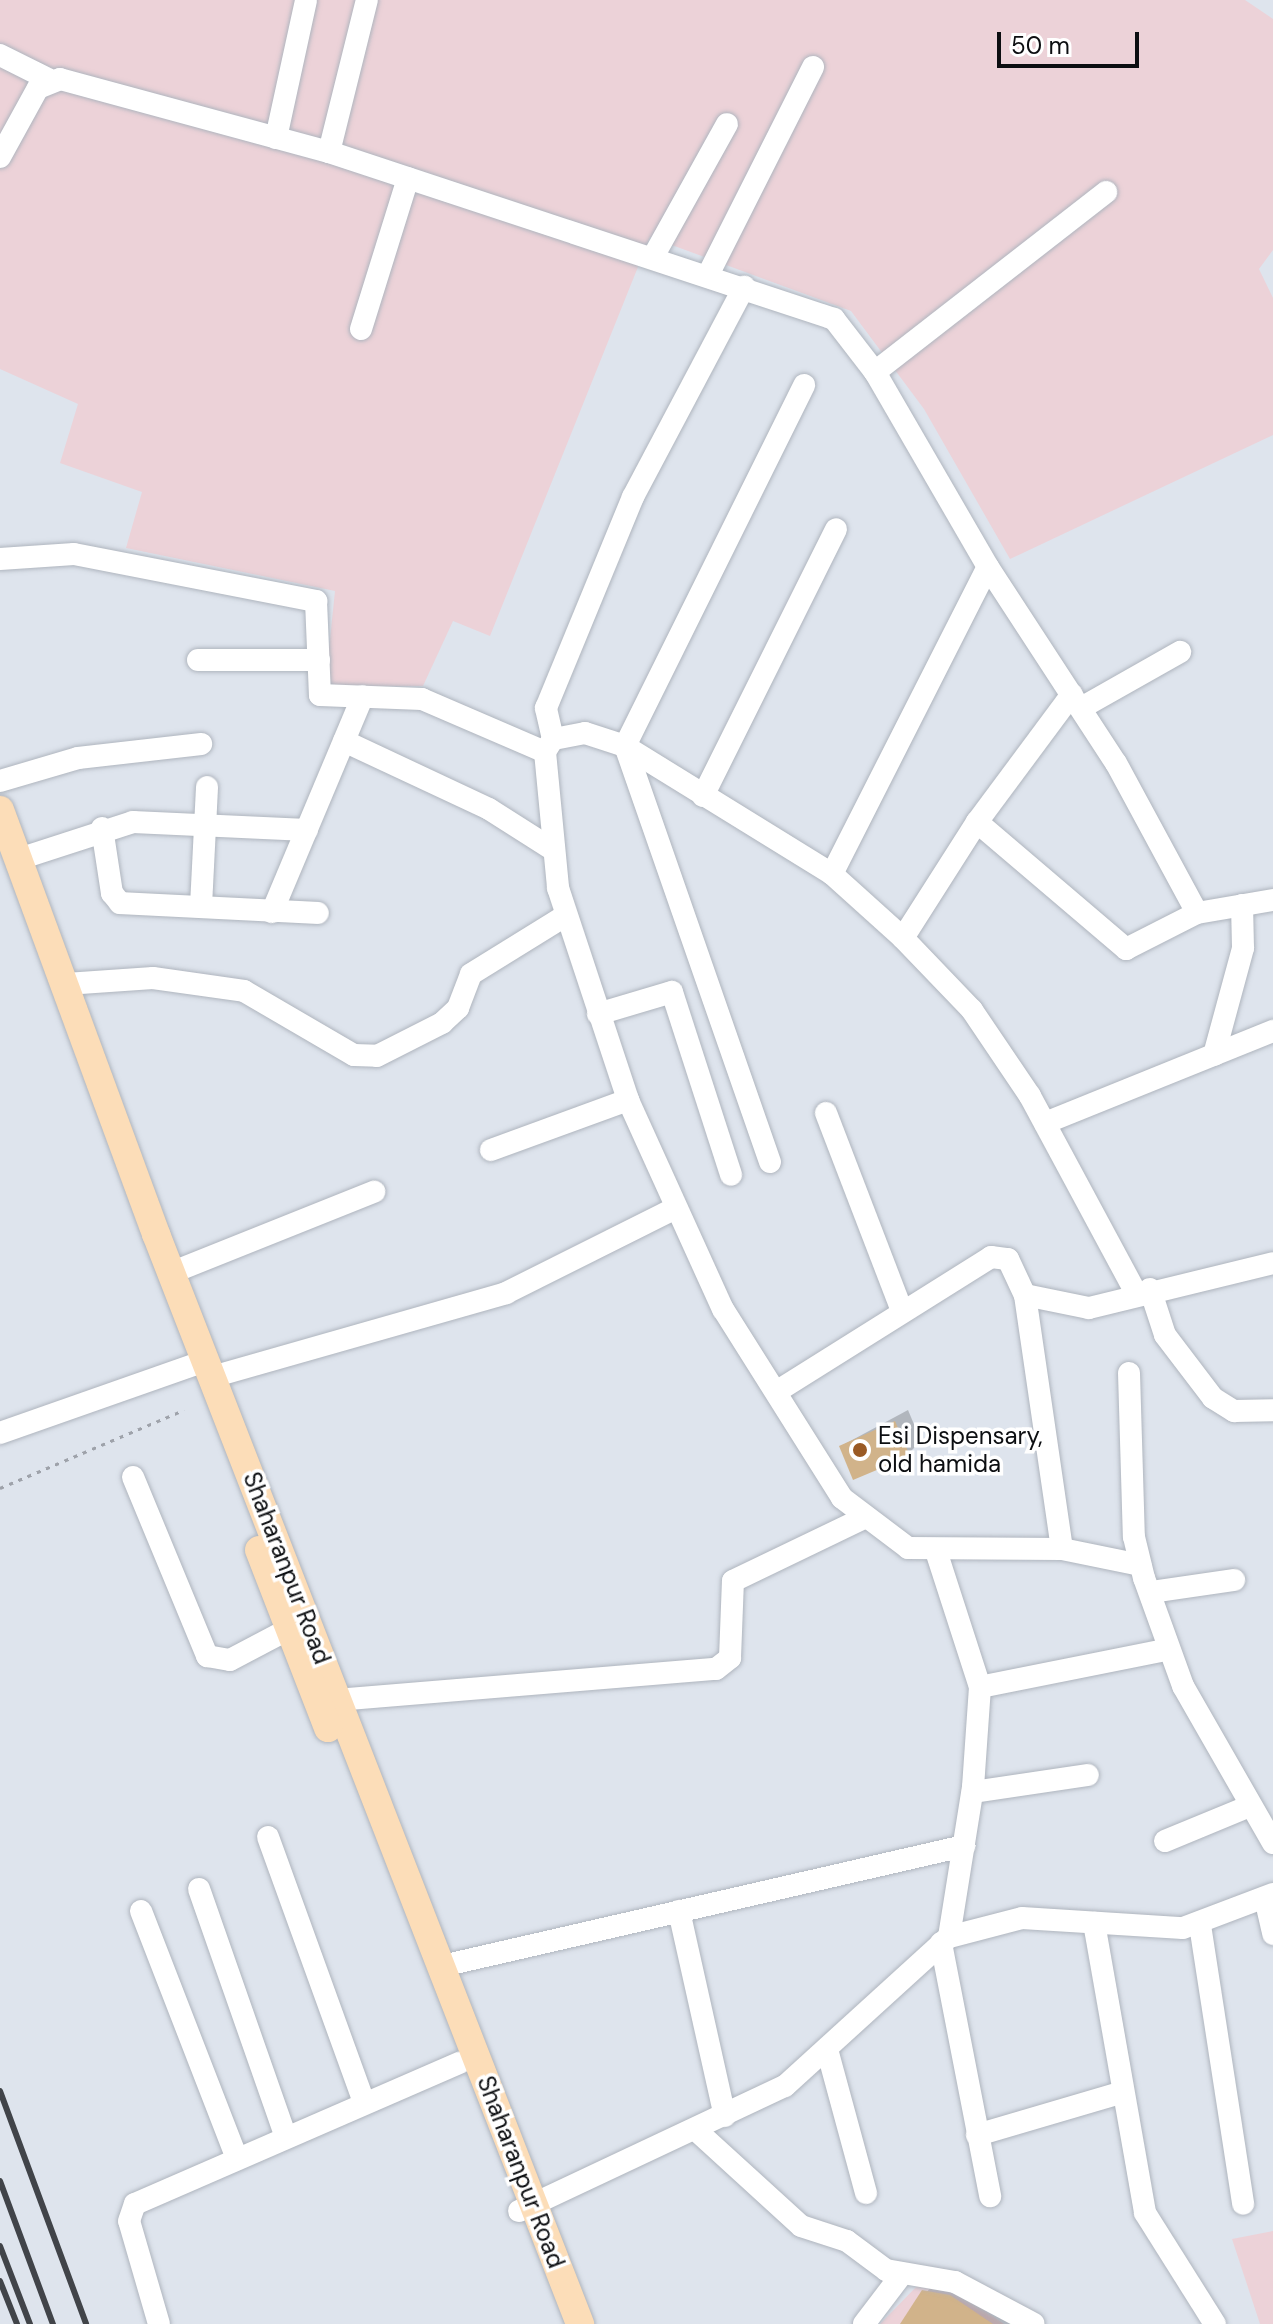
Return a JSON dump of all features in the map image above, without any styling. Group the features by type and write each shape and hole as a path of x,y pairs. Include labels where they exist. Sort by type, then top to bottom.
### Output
{"main road":[{"name":"Shaharanpur Road","path":"0,810 9,861 328,1700 460,2063 580,2324"},
{"name":"Shaharanpur Road","path":"9,861 66,984 171,1273 289,1629 328,1700 442,1966 527,2209 563,2324"}],"street":[{"path":"276,138 306,0"},
{"path":"329,152 367,0"},
{"path":"0,55 48,79 329,152 834,319 875,372 988,567 1077,701 1197,913"},
{"path":"708,275 813,67"},
{"path":"0,157 48,79"},
{"path":"653,257 727,124"},
{"path":"361,329 408,178"},
{"path":"875,372 1106,192"},
{"path":"744,287 633,497 546,708 552,849 565,916 628,1100 674,1209 776,1392 842,1498 864,1518 908,1548 937,1554 1062,1549 1140,1565"},
{"path":"770,1162 625,746 804,385"},
{"path":"703,796 836,529"},
{"path":"0,559 74,554 316,601 320,695 363,696 442,705 549,746 585,733 625,746 832,874 903,938 972,1010 1045,1123 1143,1291 1165,1335 1213,1398 1234,1411 1273,1410"},
{"path":"832,874 988,567"},
{"path":"903,938 977,822 1077,701 1180,652"},
{"path":"198,660 319,660"},
{"path":"272,912 363,696"},
{"path":"344,741 489,809 552,849"},
{"path":"0,781 78,758 201,744"},
{"path":"201,906 207,787"},
{"path":"977,822 1126,949 1197,913 1273,900"},
{"path":"9,861 102,828 205,825 307,830"},
{"path":"102,828 117,901 318,913"},
{"path":"1214,1055 1243,948 1242,905"},
{"path":"66,984 153,978 244,991 354,1055 377,1056 442,1023 458,1008 471,974 565,916"},
{"path":"598,1014 672,992 731,1175"},
{"path":"1045,1123 1273,1031"},
{"path":"491,1150 628,1100"},
{"path":"826,1113 901,1308"},
{"path":"171,1273 374,1192"},
{"path":"0,1433 202,1368 506,1293 674,1209"},
{"path":"776,1392 901,1308 998,1255 1025,1295 1062,1549"},
{"path":"1025,1295 1089,1308 1143,1291 1273,1263"},
{"path":"1129,1373 1140,1565 1151,1592 1166,1650 1273,1843"},
{"path":"133,1477 207,1656 230,1660 289,1629"},
{"path":"328,1700 716,1669 730,1658 733,1581 864,1518"},
{"path":"937,1554 980,1687 973,1792 945,1940 990,2196"},
{"path":"1151,1592 1234,1580"},
{"path":"980,1687 1166,1650"},
{"path":"973,1792 1088,1775"},
{"path":"1165,1841 1250,1806"},
{"path":"268,1837 364,2102"},
{"path":"442,1966 964,1846"},
{"path":"199,1889 285,2134"},
{"path":"527,2209 698,2132 828,2053 945,1940 1022,1918 1200,1925 1269,1896 1273,1934"},
{"path":"141,1911 236,2156"},
{"path":"679,1911 725,2116"},
{"path":"1094,1923 1120,2093 1151,2229 1215,2324"},
{"path":"1200,1925 1243,2204"},
{"path":"828,2053 866,2193"},
{"path":"159,2324 129,2210 285,2134 460,2063"},
{"path":"977,2135 1120,2093"},
{"path":"698,2132 801,2226 847,2241 902,2274 955,2282 1034,2324"},
{"path":"864,2324 902,2274"}],"path":[{"path":"0,1488 184,1410"}],"shaded area":[{"path":"0,0 1245,0 1273,19 1273,250 1259,269 1273,298 1273,435 1010,559 924,409 851,311 650,237 490,636 453,621 423,686 325,687 335,591 126,548 142,492 60,463 78,404 0,369"},
{"path":"1273,2231 1273,2324 1260,2324 1232,2239"},
{"path":"919,2284 950,2286 1004,2324 880,2324"}],"building":[{"path":"895,1421 910,1456 853,1480 839,1446"},
{"path":"922,2290 950,2295 993,2324 900,2324"}],"railway":[{"path":"0,2091 86,2324"},
{"path":"0,2181 53,2324"},
{"path":"0,2246 30,2324"},
{"path":"0,2281 17,2324"}],"place":[{"name":"Esi Dispensary, old hamida","path":"860,1450"}]}
